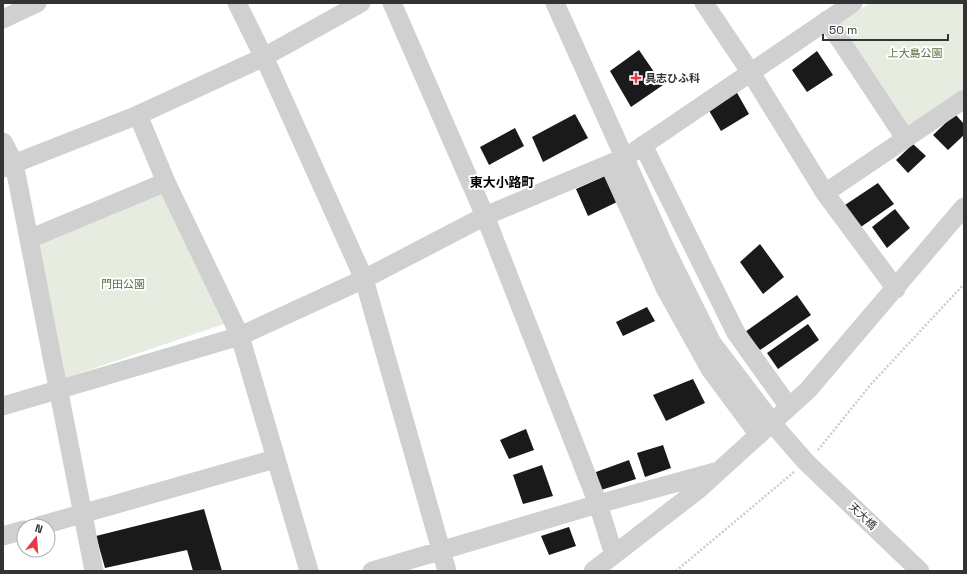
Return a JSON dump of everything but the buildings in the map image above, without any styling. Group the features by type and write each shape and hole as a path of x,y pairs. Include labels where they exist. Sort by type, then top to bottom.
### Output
{"street":[{"path":"3,19 37,3"},
{"path":"237,3 264,56 364,279 447,571"},
{"path":"8,166 138,115 264,56 361,3"},
{"path":"392,3 485,216 598,504 614,555"},
{"path":"555,3 666,290 710,369 759,435"},
{"path":"704,3 751,73 825,193 896,289"},
{"path":"3,406 59,391 240,336 364,279 485,216 617,161 751,73 852,3"},
{"path":"827,20 905,138"},
{"path":"825,193 964,99"},
{"path":"138,115 166,182 240,336 309,571"},
{"path":"3,142 8,166 29,239 94,571"},
{"path":"643,145 736,333 789,407"},
{"name":"天大橋","path":"617,161 665,248 712,343 778,430 806,462 920,571"},
{"path":"29,239 166,182"},
{"path":"593,571 699,490 808,390 896,289 964,207"},
{"path":"56,521 275,459"},
{"path":"372,571 598,504 719,471"},
{"path":"3,536 16,532"}],"path":[{"path":"676,571 806,462 872,383 964,284"}],"green space":[{"name":"上大島公園","path":"870,3 964,3 964,88 906,127 837,24"},
{"name":"門田公園","path":"161,191 224,324 66,378 39,243"}],"place":[{"name":"具志ひふ科","path":"636,78"}],"district":[{"name":"東大小路町","path":"502,182"}]}
